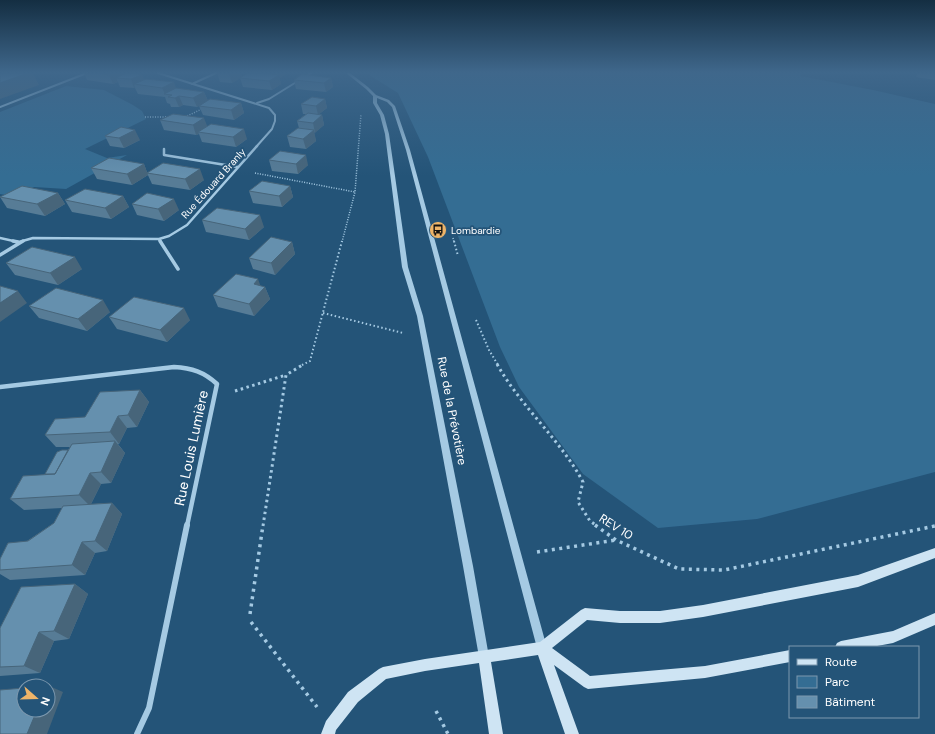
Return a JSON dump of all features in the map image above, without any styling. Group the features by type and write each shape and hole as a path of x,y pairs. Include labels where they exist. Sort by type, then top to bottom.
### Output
{"main road":[{"path":"329,730 353,697 383,673 425,664 542,648 585,614 620,617 660,617 703,611 858,581 935,553"},
{"path":"847,646 893,638 935,619"},
{"path":"542,648 588,683 705,672 789,656"},
{"path":"542,648 572,734"},
{"name":"Rue de la Prévotière","path":"484,657 496,734"}],"street":[{"name":"Rue Édouard Branly","path":"0,255 25,239 159,239 169,236 187,226 272,129 276,122 276,117 271,109 267,107"},
{"name":"Rue de la Prévotière","path":"377,107 382,115 387,134 405,267 420,316 484,657"},
{"name":"Rue de la Prévotière","path":"394,107 408,150 542,648"},
{"path":"164,149 164,155 238,168"},
{"name":"Rue Édouard Branly","path":"0,238 19,242"},
{"path":"159,239 178,269"},
{"name":"Rue Louis Lumière","path":"0,386 174,366 196,369 208,375 217,384 149,708 137,734"}],"path":[{"path":"182,118 207,107"},
{"path":"214,397 286,375 310,361 355,192 361,107"},
{"path":"145,117 174,118"},
{"path":"238,168 355,192"},
{"path":"451,233 456,246 459,263"},
{"path":"323,313 403,332"},
{"name":"REV 10","path":"474,316 489,350 506,380 573,463 583,482 578,502 590,521 616,540 679,569 724,570 935,526"},
{"path":"250,614 286,375"},
{"path":"536,552 616,540"},
{"path":"251,622 329,730"},
{"path":"436,711 448,734"}],"green space":[{"path":"12,107 136,107 142,111 146,119 85,149 107,158 127,155 66,189 34,187 16,197 0,194 0,112"},
{"path":"405,107 935,107 935,472 757,519 658,528 583,474 519,387 500,347 428,157"}],"building":[{"path":"209,107 235,107 231,110"},
{"path":"308,113 322,115 313,123 297,121"},
{"path":"173,114 204,118 193,125 160,120"},
{"path":"211,124 244,129 233,137 198,132"},
{"path":"121,127 135,130 119,138 105,136"},
{"path":"298,128 314,130 303,139 287,136"},
{"path":"280,151 306,155 296,164 269,160"},
{"path":"109,158 144,164 127,174 91,168"},
{"path":"163,163 200,169 185,179 147,173"},
{"path":"262,181 290,186 279,196 249,191"},
{"path":"22,186 58,193 37,204 0,197"},
{"path":"85,189 123,196 105,208 65,200"},
{"path":"147,193 174,199 158,209 132,204"},
{"path":"217,208 260,215 245,229 202,220"},
{"path":"271,237 292,242 271,263 249,258"},
{"path":"32,247 75,257 50,273 6,263"},
{"path":"236,274 258,279 254,284 265,287 249,304 213,295"},
{"path":"0,286 18,291 0,303"},
{"path":"56,288 103,300 78,319 29,306"},
{"path":"134,297 184,308 160,330 109,317"},
{"path":"140,390 128,415 118,416 110,432 45,435 55,419 85,417 100,392"},
{"path":"115,441 101,472 90,473 79,495 10,499 23,476 55,474 72,444"},
{"path":"68,450 55,474 45,474 57,452"},
{"path":"112,503 95,541 82,542 72,565 0,570 0,559 8,543 28,541 54,523 63,506"},
{"path":"75,584 54,631 39,632 24,666 0,667 0,628 21,587"},
{"path":"16,689 16,718 34,718 27,734 0,734 0,690"}],"place":[{"name":"Lombardie","path":"438,230"}]}
